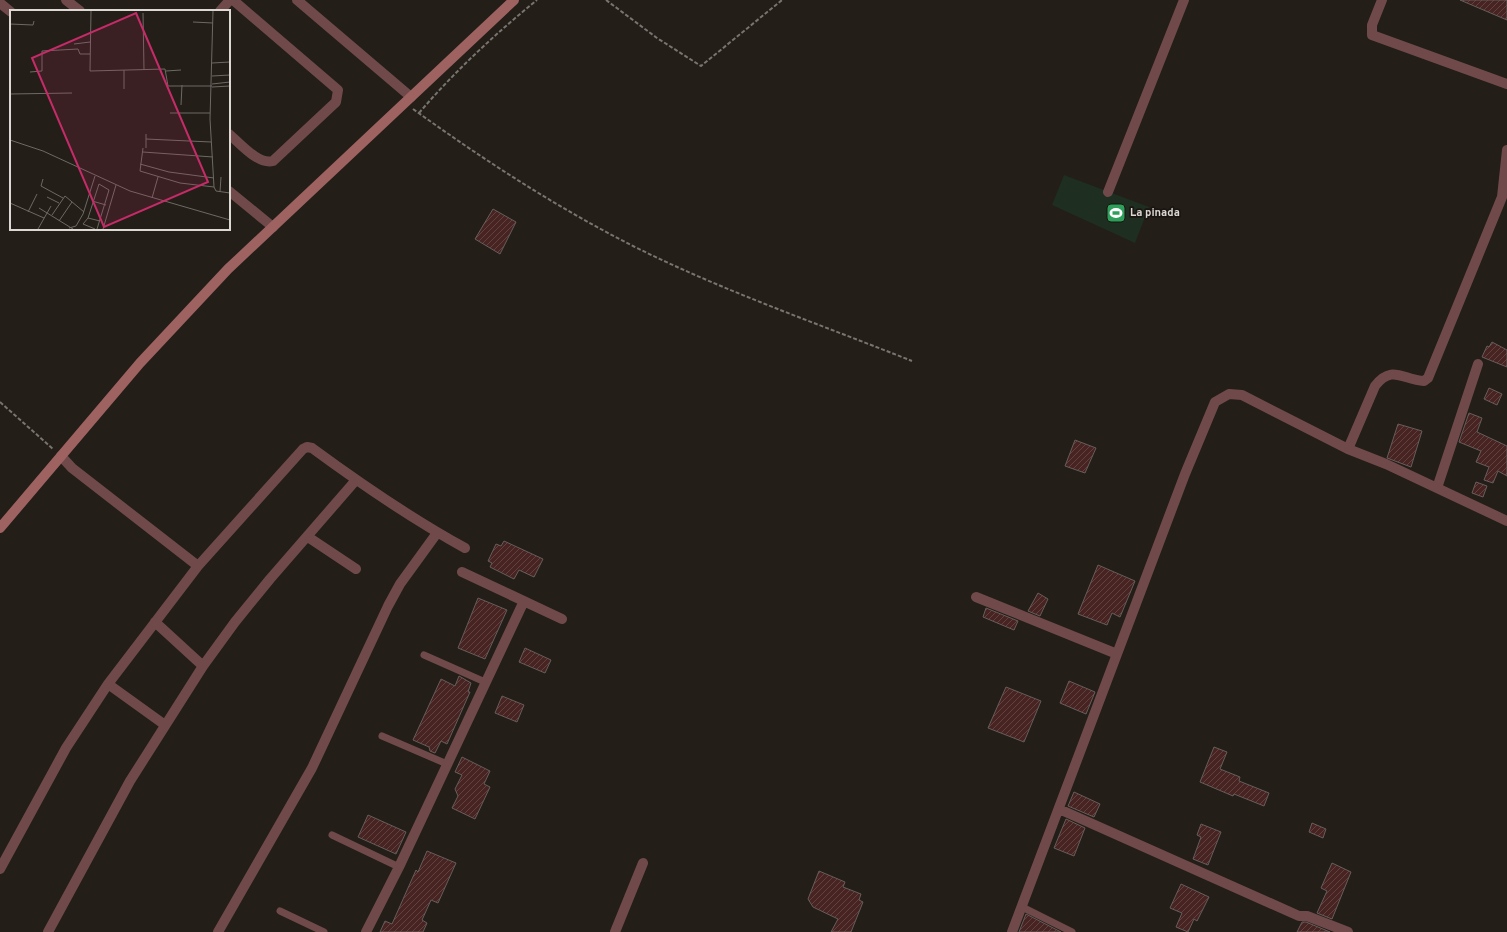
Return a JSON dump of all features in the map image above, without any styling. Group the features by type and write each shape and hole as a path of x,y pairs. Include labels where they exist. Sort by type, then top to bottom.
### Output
{"street":[{"path":"66,0 79,10"},
{"path":"221,10 230,0"},
{"path":"230,135 261,160 268,162 273,161 336,102 338,96 338,90 233,0"},
{"path":"297,0 408,100"},
{"path":"0,528 62,456 99,410 184,314 228,269 514,0"},
{"path":"1108,192 1184,0"},
{"path":"1382,0 1372,25 1372,35 1507,84"},
{"path":"0,3 10,11"},
{"path":"1348,449 1375,386 1381,379 1395,373 1418,381 1424,381 1428,378 1502,197 1507,150"},
{"path":"230,191 273,227"},
{"path":"1437,488 1478,364"},
{"path":"1012,932 1185,474 1215,402 1230,394 1242,395 1348,449 1386,464 1507,521"},
{"path":"0,869 66,748 108,684 198,566 303,449 307,447 312,448 356,480 437,533 465,548"},
{"path":"62,456 72,468 198,566"},
{"path":"48,932 130,781 204,666 235,622 270,579 356,480"},
{"path":"218,932 312,768 388,606 400,584 437,533"},
{"path":"308,537 356,569"},
{"path":"462,572 562,618"},
{"path":"976,597 1117,654"},
{"path":"366,932 400,867 524,601"},
{"path":"155,622 204,666"},
{"path":"108,684 165,725"},
{"path":"1058,809 1299,916 1307,916 1348,932"},
{"path":"615,932 643,863"}],"lane":[{"path":"424,655 485,682"},
{"path":"382,736 447,764"},
{"path":"332,835 400,867"},
{"path":"1022,907 1072,932"},
{"path":"280,911 324,932"}],"path":[{"path":"420,114 451,78 508,23 536,0"},
{"path":"606,0 656,38 700,66 782,0"},
{"path":"408,100 420,114 500,170 592,225 634,247 692,274 912,361"},
{"path":"0,402 62,456"}],"green space":[{"name":"La pinada","path":"1064,175 1149,207 1135,243 1052,205"}],"building":[{"path":"1460,0 1507,0 1507,20"},
{"path":"493,209 516,222 500,254 475,239"},
{"path":"1492,342 1507,350 1507,367 1482,357 1487,346 1489,347"},
{"path":"1489,388 1502,394 1497,405 1484,399"},
{"path":"1469,413 1482,418 1477,432 1507,446 1507,476 1498,471 1493,483 1484,480 1489,467 1476,462 1481,451 1459,442"},
{"path":"1398,424 1422,431 1411,467 1387,458"},
{"path":"1075,440 1096,448 1085,473 1065,466"},
{"path":"1476,482 1487,486 1483,497 1472,493"},
{"path":"504,541 543,559 534,577 519,570 514,579 490,567 492,563 488,561 496,544 501,546"},
{"path":"1098,565 1135,581 1120,617 1112,613 1107,625 1078,614"},
{"path":"1038,593 1048,599 1040,616 1028,611"},
{"path":"478,598 507,610 485,659 458,648"},
{"path":"986,608 1018,621 1014,630 983,617"},
{"path":"525,648 551,660 545,673 519,662"},
{"path":"459,676 471,683 468,692 470,692 447,744 441,741 435,753 430,751 429,747 413,740 441,679 455,686"},
{"path":"1069,681 1095,692 1086,714 1060,703"},
{"path":"1006,687 1041,701 1024,742 988,728"},
{"path":"502,696 524,705 517,722 495,713"},
{"path":"1214,747 1227,752 1220,769 1240,777 1239,781 1269,793 1264,806 1234,794 1233,796 1200,782"},
{"path":"462,757 490,771 484,784 490,787 475,819 452,808 458,796 455,789 462,775 455,772"},
{"path":"1074,792 1100,804 1094,817 1068,806"},
{"path":"368,815 406,832 396,854 358,837"},
{"path":"1066,819 1085,828 1074,856 1054,848"},
{"path":"1312,823 1326,829 1323,838 1309,832"},
{"path":"1201,824 1221,832 1208,865 1193,859 1201,837 1197,835"},
{"path":"427,851 456,863 438,903 431,900 422,920 427,923 423,932 380,932 385,921 392,924 416,870 418,872"},
{"path":"1332,863 1351,872 1332,919 1317,913 1327,891 1321,888"},
{"path":"819,871 845,882 843,887 861,894 859,900 863,902 851,932 831,932 838,919 813,907 808,899"},
{"path":"1181,884 1209,897 1197,921 1194,919 1188,932 1176,927 1182,913 1170,908"},
{"path":"1026,914 1061,932 1019,932"},
{"path":"1302,922 1306,922 1330,932 1297,932"}],"place":[{"name":"La pinada","path":"1116,213"}]}
